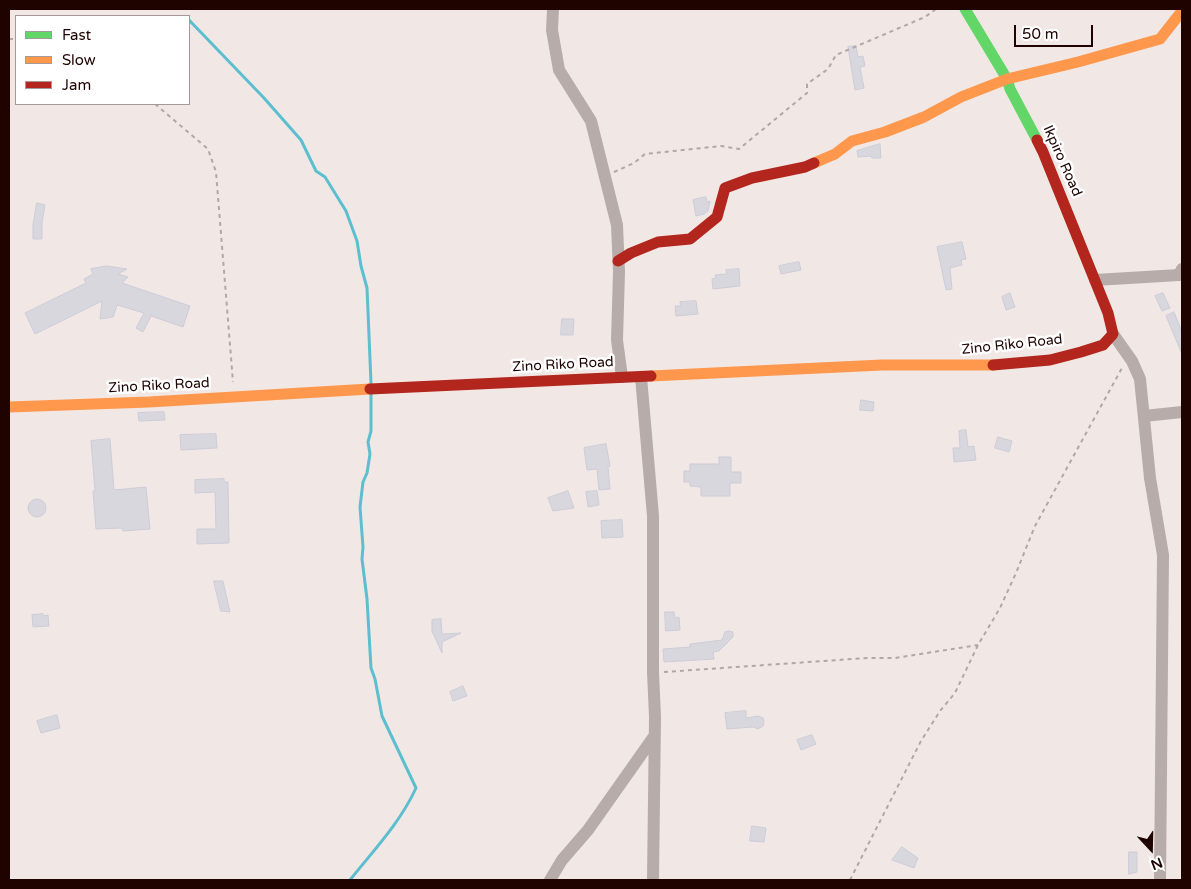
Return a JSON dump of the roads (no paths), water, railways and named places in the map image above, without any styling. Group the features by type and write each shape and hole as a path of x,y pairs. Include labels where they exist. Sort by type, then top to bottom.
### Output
{"street":[{"path":"553,9 552,30 559,70 591,121 617,226 619,304 617,340 622,377"},
{"name":"Ikpiro Road","path":"966,9 1007,78 1010,89 1043,152 1096,280 1108,312 1113,334"},
{"path":"618,261 631,253 658,242 690,239 717,217 725,188 752,178 805,167 835,154 852,141 885,132 916,120 962,97 1007,78 1078,62 1160,39 1182,11"},
{"path":"1096,280 1179,275 1182,270"},
{"path":"1113,334 1132,361 1140,379 1150,478 1163,555 1160,880"},
{"name":"Zino Riko Road","path":"9,407 148,402 234,396 882,365 983,366 1050,360 1103,345 1113,334"},
{"path":"641,376 654,516 655,734 653,880"},
{"path":"1144,416 1182,412"},
{"path":"550,880 562,860 588,830 655,734"}],"waterway":[{"path":"190,21 264,98 301,140 316,171 325,177 346,211 357,241 367,288 371,383"},
{"path":"350,880 394,825 416,788 382,716 371,668 367,599 362,559 360,507 363,482 367,473 370,454 368,442 371,431 371,394"}]}
